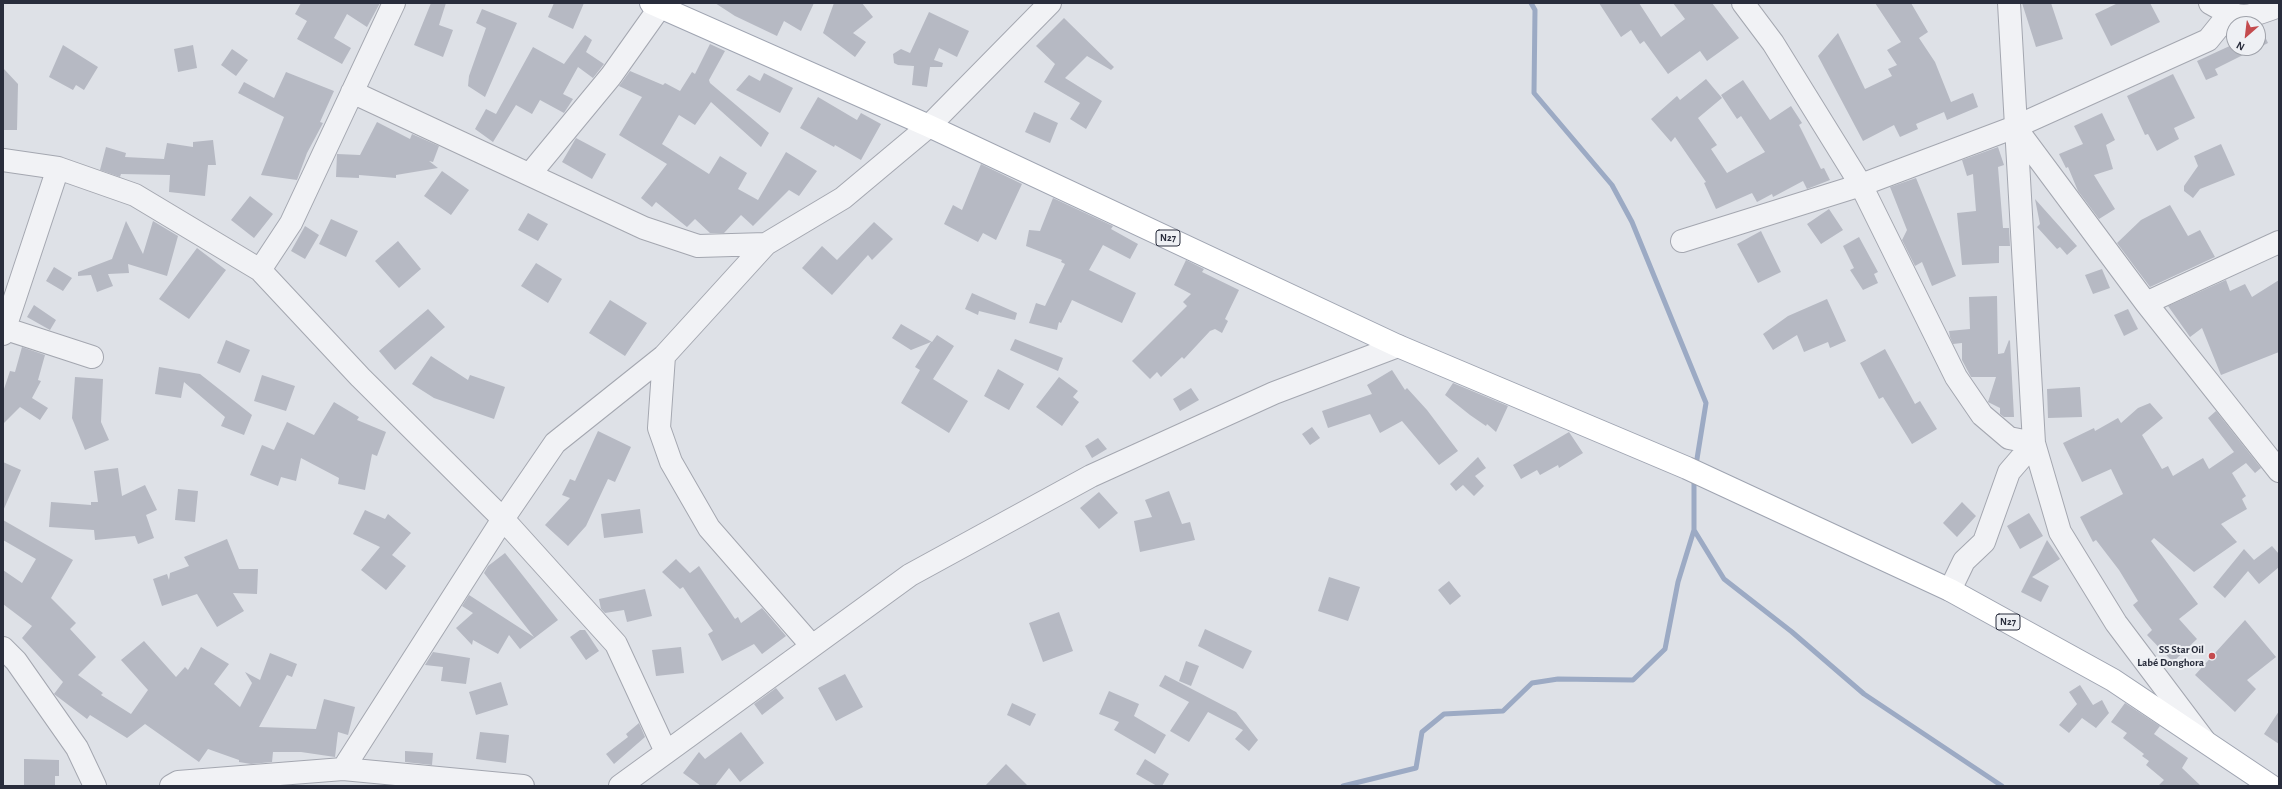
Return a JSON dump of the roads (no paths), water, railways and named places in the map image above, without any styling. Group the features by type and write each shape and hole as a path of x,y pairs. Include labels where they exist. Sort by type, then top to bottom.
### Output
{"main road":[{"name":"N27","path":"656,5 929,126 1398,346 1687,468 1950,590 2113,680 2271,786"}],"street":[{"path":"260,270 291,223 394,3"},
{"path":"343,769 504,519 555,443 664,356 766,244 843,198 929,126 1050,3"},
{"path":"1743,3 1773,43 1862,185 1956,377 1982,415 1993,425 2009,438 2034,443"},
{"path":"2009,3 2034,443 2060,532 2116,623 2208,745"},
{"path":"2210,3 2229,14 2248,17 2279,6"},
{"path":"530,174 612,76 656,5"},
{"path":"1682,240 1862,185 2015,127 2208,40 2229,14"},
{"path":"352,92 644,228 698,246 766,244"},
{"path":"2015,127 2146,303 2279,471"},
{"path":"3,160 58,168 135,195 260,270 360,377 504,519 616,644 666,752"},
{"path":"58,168 4,330 92,357"},
{"path":"2146,303 2279,242"},
{"path":"620,786 910,575 1091,476 1274,393 1398,346"},
{"path":"664,356 659,428 671,462 709,528 812,646"},
{"path":"1950,590 1964,561 1984,542 2009,472 2034,443"},
{"path":"3,648 16,661 77,748 95,786"},
{"path":"171,786 178,782 343,769 523,786"}],"waterway":[{"path":"1531,3 1535,10 1534,93 1612,185 1632,222 1706,403 1696,465"},
{"path":"1694,477 1694,530 1724,579 1792,632 1864,694 2002,786"},
{"path":"1343,786 1416,768 1422,732 1444,714 1503,711 1532,683 1558,679 1633,680 1665,649 1678,582 1694,530"}],"place":[{"name":"SS Star Oil Labé Donghora","path":"2212,656"}]}
